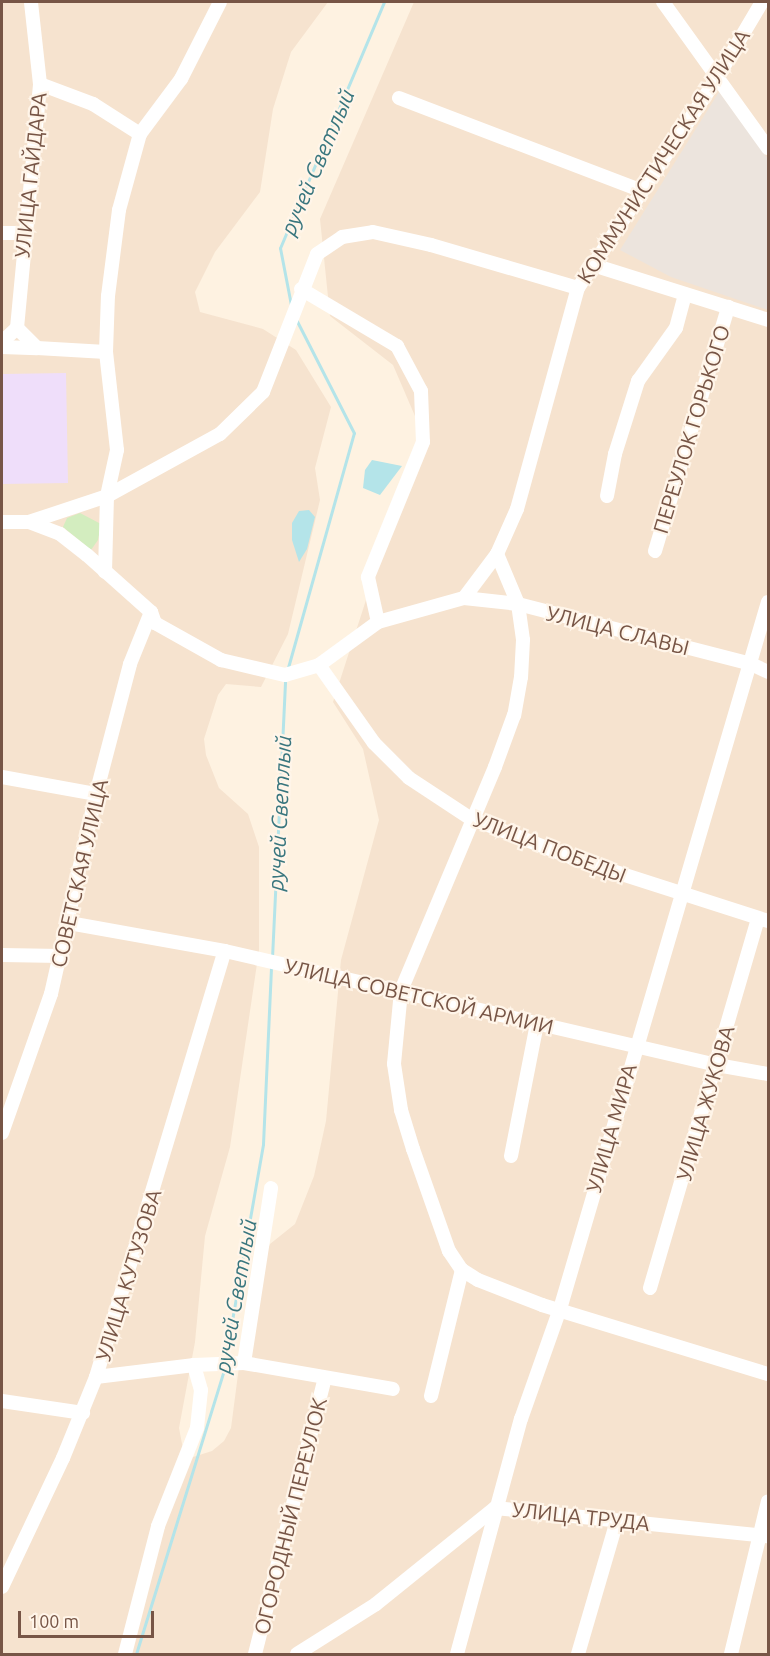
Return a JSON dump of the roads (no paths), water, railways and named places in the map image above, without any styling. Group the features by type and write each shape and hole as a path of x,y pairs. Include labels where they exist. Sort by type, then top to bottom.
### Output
{"street":[{"name":"УЛИЦА ГАЙДАРА","path":"17,328 24,233 40,84 31,2"},
{"path":"105,572 107,496 117,450 106,352 108,297 119,210 140,134 181,79 220,2"},
{"path":"663,2 768,148"},
{"name":"КОММУНИСТИЧЕСКАЯ УЛИЦА","path":"464,598 497,554 517,509 578,288 717,78 762,2"},
{"path":"40,84 93,104 140,134"},
{"path":"399,98 642,191"},
{"path":"2,522 29,522 107,496 220,434 262,393 301,289 317,254 342,237 373,232 431,245 578,288"},
{"path":"2,233 24,233"},
{"path":"593,265 768,320"},
{"path":"301,289 397,346 421,391 423,442 368,577 378,622"},
{"path":"608,496 615,454 638,381 676,328 685,294"},
{"name":"ПЕРЕУЛОК ГОРЬКОГО","path":"655,551 728,307"},
{"path":"2,342 17,328 37,348"},
{"path":"2,348 106,352"},
{"path":"29,522 60,534 151,612 155,623 220,660 285,675 319,665 378,622 464,598"},
{"path":"497,554 518,604 523,640 514,715 401,990 394,1064 401,1110 439,1228 462,1270 478,1280 560,1309 768,1374"},
{"name":"УЛИЦА СЛАВЫ","path":"464,598 518,604 751,664 768,672"},
{"name":"УЛИЦА МИРА","path":"457,1654 495,1508 560,1309 636,1044 685,895 768,602"},
{"name":"СОВЕТСКАЯ УЛИЦА","path":"2,1133 28,1064 61,956 96,794 130,664 151,612"},
{"name":"УЛИЦА ПОБЕДЫ","path":"319,665 374,743 409,778 470,818 575,859 763,920"},
{"path":"2,777 96,794"},
{"name":"УЛИЦА ЖУКОВА","path":"650,1288 763,920"},
{"name":"УЛИЦА СОВЕТСКОЙ АРМИИ","path":"69,923 225,951 306,972 401,990 717,1065 768,1074"},
{"name":"УЛИЦА КУТУЗОВА","path":"2,1587 83,1413 96,1377 225,951"},
{"path":"2,954 61,956"},
{"path":"511,1156 537,1023"},
{"path":"244,1363 271,1188"},
{"path":"431,1396 462,1270"},
{"path":"96,1377 194,1365 244,1363 393,1389"},
{"path":"125,1654 158,1526 197,1428 201,1390 194,1365"},
{"name":"ОГОРОДНЫЙ ПЕРЕУЛОК","path":"255,1654 325,1378"},
{"path":"2,1401 83,1413"},
{"path":"731,1654 765,1534 768,1501"},
{"name":"УЛИЦА ТРУДА","path":"297,1654 376,1604 495,1508 765,1534"},
{"path":"578,1654 617,1521"}],"water":[{"path":"372,460 402,466 380,495 363,488 365,470"},
{"path":"309,510 315,517 307,549 299,562 292,540 292,523 299,511"}],"waterway":[{"name":"ручей Светлый","path":"291,305 280,248 384,2"},
{"name":"ручей Светлый","path":"287,671 354,433 296,319"},
{"name":"ручей Светлый","path":"272,958 285,680"},
{"name":"ручей Светлый","path":"225,1360 263,1144 271,965"},
{"name":"ручей Светлый","path":"136,1654 224,1369"}]}
